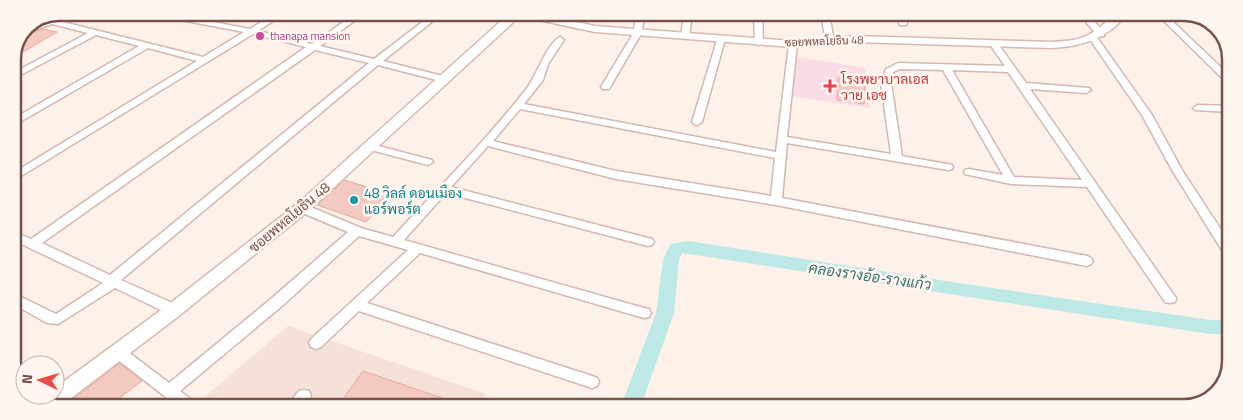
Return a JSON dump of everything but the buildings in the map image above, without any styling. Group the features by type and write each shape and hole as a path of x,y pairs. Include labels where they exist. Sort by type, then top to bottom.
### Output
{"street":[{"path":"197,21 250,31 444,79"},
{"path":"21,173 267,21"},
{"path":"32,244 349,21"},
{"path":"21,302 52,319 58,319 113,282 376,62 429,21"},
{"name":"ซอยพหลโยธิน 48","path":"65,392 174,310 302,208 510,21"},
{"name":"ซอยพหลโยธิน 48","path":"554,21 595,29 637,34 793,44 856,39 993,44 1067,44 1097,36"},
{"path":"606,87 637,34 640,21"},
{"path":"685,36 687,21"},
{"path":"758,21 759,42"},
{"path":"826,21 830,41"},
{"path":"1088,21 1148,115 1177,170 1222,241"},
{"path":"1097,36 1114,21"},
{"path":"1168,21 1222,73"},
{"path":"54,22 203,60"},
{"path":"21,72 94,33"},
{"path":"697,122 721,39"},
{"path":"396,242 518,106 538,80 544,64 560,40"},
{"path":"776,201 787,84 793,44"},
{"path":"993,44 1170,298"},
{"path":"21,118 146,46"},
{"path":"897,159 886,83 889,71 898,66 1009,69"},
{"path":"946,68 1010,180"},
{"path":"1022,86 1086,90"},
{"path":"518,106 781,156"},
{"path":"1198,108 1222,109"},
{"path":"783,139 948,167"},
{"path":"486,142 616,175 776,201 1087,261"},
{"path":"371,147 428,162"},
{"path":"969,172 1010,180 1092,184"},
{"path":"443,189 648,242"},
{"path":"302,208 357,231 644,313"},
{"path":"169,392 277,302 357,231"},
{"path":"21,240 174,310"},
{"path":"316,343 418,248"},
{"path":"356,305 592,382"},
{"path":"118,352 179,399"}],"shaded area":[{"name":"โรงพยาบาลเอส วาย เอช","path":"797,57 865,68 870,108 790,96"},
{"path":"288,326 486,394 482,399 202,399"}],"waterway":[{"name":"คลองรางอ้อ-รางแก้ว","path":"634,399 665,313 671,260 676,248 688,247 952,289 1210,327 1222,327"}],"place":[{"name":"thanapa mansion","path":"260,36"},
{"name":"โรงพยาบาลเอส วาย เอช","path":"830,86"},
{"name":"48 วิลล์ ดอนเมือง แอร์พอร์ต","path":"354,200"}]}
